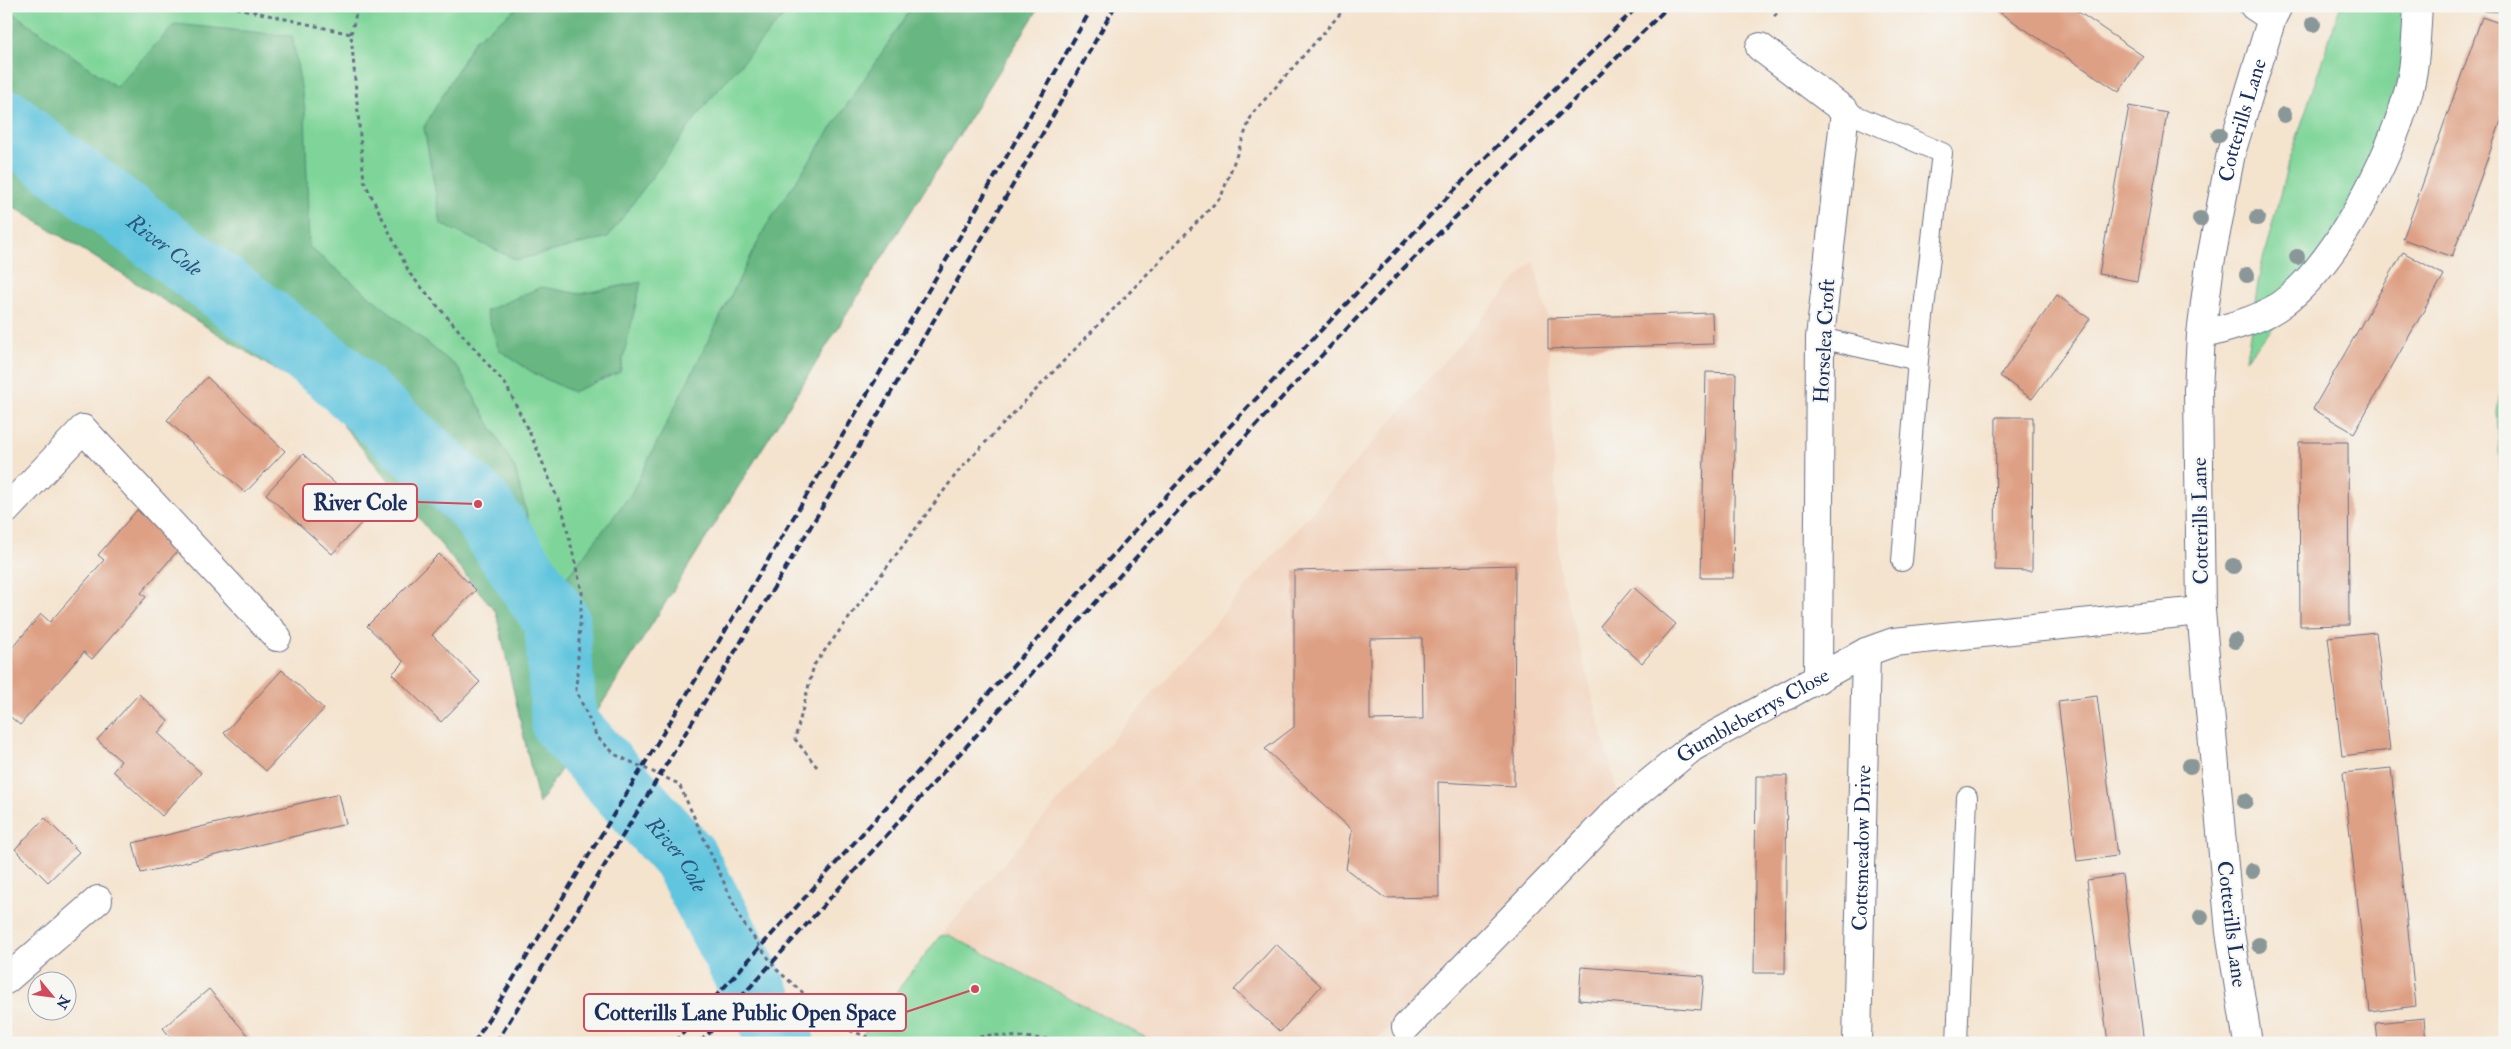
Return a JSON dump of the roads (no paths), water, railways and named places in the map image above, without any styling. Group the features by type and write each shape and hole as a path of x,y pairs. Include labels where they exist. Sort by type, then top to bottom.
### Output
{"street":[{"path":"2201,336 2230,328 2275,308 2297,290 2330,252 2359,206 2388,148 2409,92 2418,6"},
{"name":"Cotterills Lane","path":"2248,1043 2230,932 2201,611 2198,390 2201,336 2210,264 2231,153 2268,10"},
{"path":"1760,47 1845,111"},
{"name":"Horselea Croft","path":"1818,679 1820,338 1845,111"},
{"path":"6,510 83,429 277,637"},
{"name":"Gumbleberrys Close","path":"1406,1027 1621,806 1693,747 1866,652 1894,642 2201,611"},
{"name":"Cottsmeadow Drive","path":"1857,1043 1866,652"},
{"path":"6,980 98,900"}],"lane":[{"path":"1845,111 1942,153 1918,360 1902,561"},
{"path":"1820,338 1918,360"},
{"path":"1957,1043 1967,798"}],"waterway":[{"name":"River Cole","path":"6,122 29,142 334,372 478,504 557,621 564,723 685,858 782,1043"}],"railway":[{"path":"474,1043 710,656 865,397 1093,6"},
{"path":"496,1043 888,398 1115,6"},
{"path":"674,1043 1213,444 1480,163 1638,6"},
{"path":"700,1043 1228,455 1403,269 1669,6"}],"place":[{"name":"River Cole","path":"478,504"},
{"name":"Cotterills Lane Public Open Space","path":"975,989"}]}
